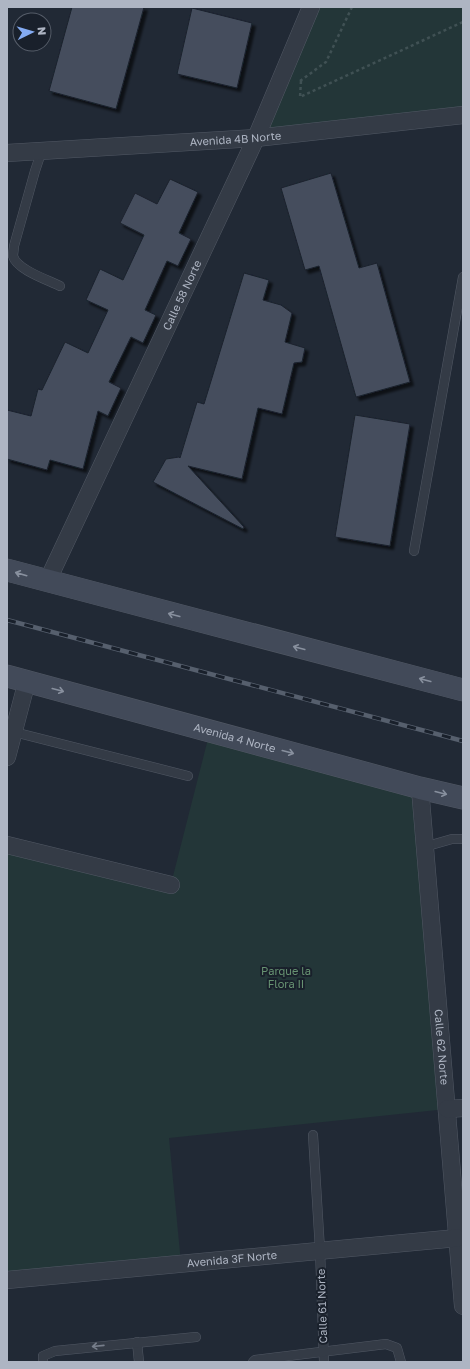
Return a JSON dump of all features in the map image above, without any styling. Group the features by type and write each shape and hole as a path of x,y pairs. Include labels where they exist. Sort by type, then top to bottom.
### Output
{"main road":[{"path":"7,570 47,582 463,690"},
{"name":"Avenida 4 Norte","path":"17,679 420,788 463,798"}],"street":[{"name":"Calle 58 Norte","path":"47,582 256,138 311,7"},
{"name":"Avenida 4B Norte","path":"7,153 256,138 463,115"},
{"path":"7,757 14,732 17,679"},
{"name":"Calle 62 Norte","path":"420,788 424,847 455,1109 457,1238 463,1306"},
{"path":"7,845 171,884"},
{"name":"Avenida 3F Norte","path":"7,1280 457,1238"}],"lane":[{"path":"42,150 14,246 13,256 18,264 28,271 60,286"},
{"path":"414,551 463,277"},
{"path":"14,732 188,776"},
{"path":"424,847 452,839 463,839"},
{"name":"Calle 61 Norte","path":"313,1135 320,1250 324,1362"},
{"path":"43,1362 44,1356 55,1351 196,1337"},
{"path":"137,1342 139,1362"},
{"path":"253,1362 255,1360 386,1344 397,1348 401,1362"}],"path":[{"path":"280,80 301,81 326,62 352,7"},
{"path":"301,81 300,97 463,22"}],"green space":[{"path":"311,7 463,7 463,115 256,138"},
{"name":"Parque la Flora II","path":"210,731 420,788 447,1109 169,1138 181,1263 7,1280 7,845 171,884"}],"building":[{"path":"72,7 144,7 116,109 49,91"},
{"path":"192,8 252,23 237,88 177,74"},
{"path":"331,173 359,268 377,263 410,382 356,397 319,266 305,270 281,188"},
{"path":"170,179 198,192 179,233 191,239 178,266 167,261 145,310 156,315 143,343 131,337 109,382 121,388 108,416 98,411 83,469 50,460 47,470 7,459 7,410 31,416 38,389 42,390 65,342 88,353 108,310 86,300 100,269 123,280 144,235 120,223 135,193 157,204"},
{"path":"244,273 269,280 263,300 281,305 292,313 285,342 305,348 302,362 294,363 282,414 258,408 242,479 188,466 244,527 243,529 153,482 166,459 180,458 197,402 204,404"},
{"path":"355,415 410,424 390,546 335,537"}],"railway":[{"path":"7,620 463,741"}]}
